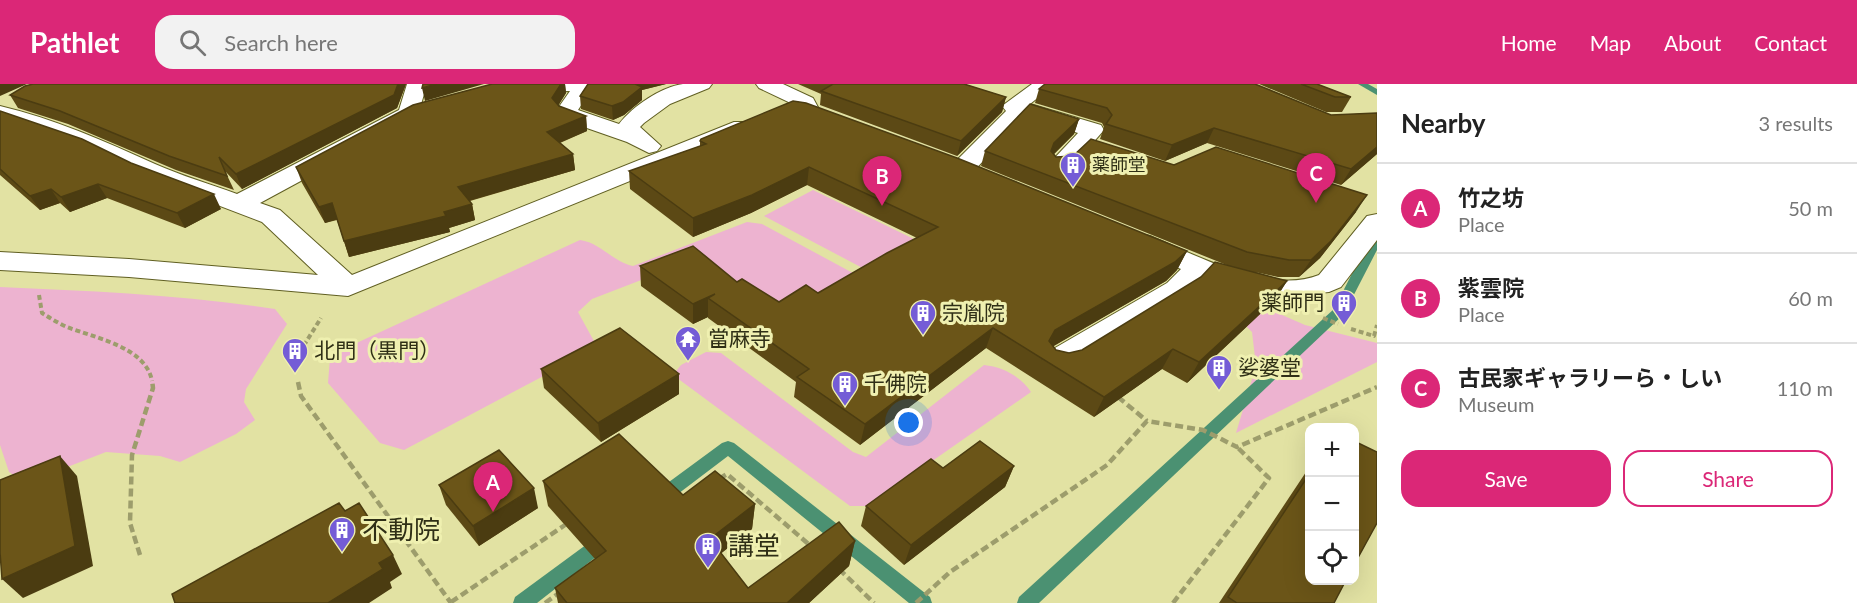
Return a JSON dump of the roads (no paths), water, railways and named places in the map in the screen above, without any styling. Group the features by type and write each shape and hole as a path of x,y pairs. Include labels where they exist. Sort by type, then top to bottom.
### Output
{"street":[{"path":"237,205 419,111 417,84"},
{"path":"635,137 628,126 637,116 666,99 702,84"},
{"path":"0,261 348,287 789,108 820,116 806,102 766,84"},
{"path":"962,169 1017,107 1045,84"},
{"path":"504,86 580,85 583,87 567,111 569,114 635,137 665,157"},
{"path":"990,98 1093,129 1092,146 1060,165"},
{"path":"6,106 34,121 99,146 148,170 271,216 348,287"},
{"path":"1114,231 1226,277 1273,289 1318,286 1330,281 1373,212"},
{"path":"1060,360 1178,289 1200,266"}],"waterway":[{"path":"1362,84 1377,92"},
{"path":"1026,603 1339,311 1370,250 1377,244"},
{"path":"660,498 728,447 923,603"},
{"path":"522,603 604,541"}],"place":[{"name":"薬師堂","path":"1073,188"},
{"name":"古民家ギャラリーら・しい","path":"1316,203"},
{"name":"紫雲院","path":"882,206"},
{"name":"薬師門","path":"1344,326"},
{"name":"宗胤院","path":"923,336"},
{"name":"當麻寺","path":"688,362"},
{"name":"北門（黒門）","path":"295,374"},
{"name":"娑婆堂","path":"1219,391"},
{"name":"千佛院","path":"845,407"},
{"name":"竹之坊","path":"493,512"},
{"name":"不動院","path":"342,553"},
{"name":"講堂","path":"708,569"}]}
